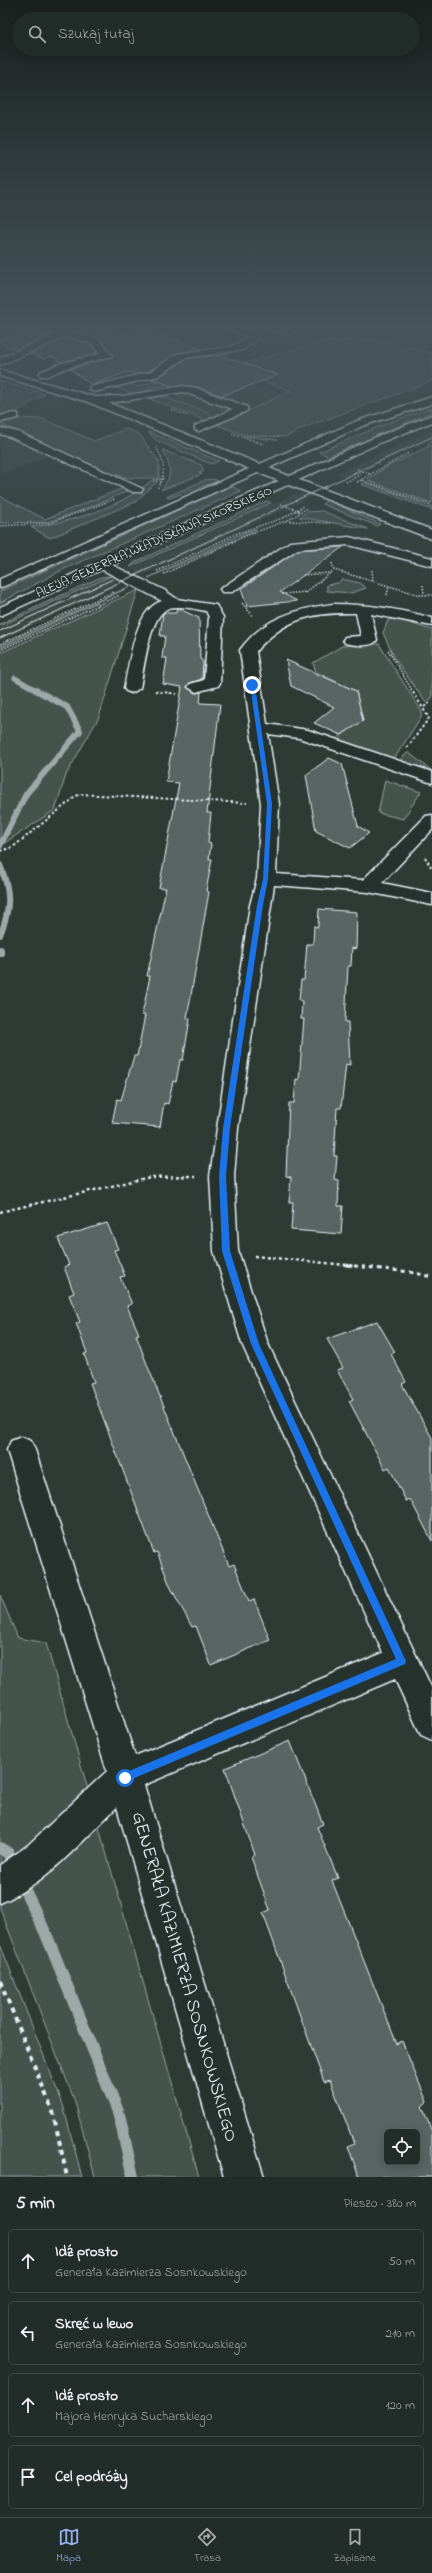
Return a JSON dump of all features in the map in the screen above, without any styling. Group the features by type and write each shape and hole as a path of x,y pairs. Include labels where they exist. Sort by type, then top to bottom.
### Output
{"street":[{"path":"163,426 259,468 432,535"},
{"path":"192,426 212,434"},
{"path":"199,428 204,426"},
{"name":"ALEJA GENERAŁA WŁADYSŁAWA SIKORSKIEGO","path":"0,584 355,426"},
{"name":"ALEJA GENERAŁA WŁADYSŁAWA SIKORSKIEGO","path":"0,612 290,480 415,426"},
{"path":"0,431 14,434 137,489"},
{"path":"265,454 321,477"},
{"path":"228,588 295,545 349,541 432,562"},
{"path":"104,565 159,593 175,604"},
{"path":"132,688 148,620 157,608 175,604 211,608 216,617 212,683 196,687"},
{"path":"350,640 370,640 362,608"},
{"path":"432,622 387,610 362,608 316,611 290,618 268,627 256,637 248,650 270,804 266,879 260,905 227,1128 222,1176 226,1251 255,1344 432,1724"},
{"path":"260,728 302,733 432,778"},
{"path":"368,886 432,820"},
{"path":"266,879 368,886 432,899"},
{"name":"GENERAŁA KAZIMIERZA SOSNKOWSKIEGO","path":"21,1450 125,1778 244,2177"},
{"path":"0,1886 39,1858 125,1778 402,1661"}],"path":[{"path":"239,436 282,442"},
{"path":"428,444 432,442"},
{"path":"154,443 166,463 164,479"},
{"path":"357,482 409,453"},
{"path":"361,480 432,505"},
{"path":"0,526 50,523 72,517 137,489"},
{"path":"278,503 301,512"},
{"path":"238,533 284,518 305,504"},
{"path":"245,536 284,522 312,506"},
{"path":"332,563 334,570"},
{"path":"372,570 373,581"},
{"path":"303,574 330,573"},
{"path":"422,586 424,594"},
{"path":"228,588 250,615 268,627"},
{"path":"282,594 306,592"},
{"path":"383,644 424,707 429,718 394,764"},
{"path":"424,707 432,701"},
{"path":"0,851 6,850 80,794 270,804"},
{"path":"0,1212 150,1177 222,1176"},
{"path":"226,1251 410,1272 432,1277"},
{"path":"0,1981 53,2112 67,2177"}],"shaded area":[{"path":"4,426 58,426 94,441 126,429 139,434 159,462 159,478 128,478 110,473"},
{"path":"219,426 309,426 285,437 245,435"},
{"path":"381,426 400,426 328,456 319,452"},
{"path":"432,430 432,439 348,479 337,473"},
{"path":"148,432 219,461 211,464 157,441"},
{"path":"0,435 8,436 50,456 0,475"},
{"path":"432,445 432,503 369,481 368,479 390,465"},
{"path":"163,450 201,465 204,471 199,473 202,474 161,490 168,480 170,471"},
{"path":"214,479 218,481 169,498 166,497 205,480"},
{"path":"151,481 158,481 135,502 50,538 31,527 63,522 110,506 125,499"},
{"path":"367,483 432,507 432,510 361,484"},
{"path":"231,486 241,491 60,571 0,603 0,591"},
{"path":"121,489 128,491 83,510 49,522 0,523 0,496 45,519"},
{"path":"296,493 315,495 143,575 129,569"},
{"path":"327,500 380,524 377,526 322,504"},
{"path":"267,501 271,503 130,567 135,562"},
{"path":"322,511 368,529 299,517 307,512"},
{"path":"255,529 257,530 148,578 243,533"},
{"path":"115,575 128,581 0,641 0,628"},
{"path":"111,576 0,626 0,624 101,577"},
{"path":"342,579 360,583 366,588 351,593 327,591 327,585 338,583"},
{"path":"130,587 0,648 0,646"},
{"path":"138,590 99,717 66,775 55,810 0,846 0,653"},
{"path":"394,618 432,630 432,698 426,703 395,659 383,633 388,620"},
{"path":"379,644 422,712 421,717 396,756 388,759 335,740 363,720 356,691 316,672 313,663 342,646"},
{"path":"407,753 431,770 427,772 403,764 401,759"},
{"path":"385,780 421,792 403,819 378,813"},
{"path":"0,1595 18,1638 46,1643 199,2177 95,2177 75,2102 0,1908"},
{"path":"0,1944 63,2105 82,2177 0,2177"}],"building":[{"path":"343,547 280,592 297,601 247,606 241,589 298,550"},
{"path":"177,608 199,618 200,659 203,661 202,679 190,683 187,687 195,693 201,692 200,703 220,704 207,813 211,813 208,843 211,844 209,859 212,859 206,891 209,892 187,1018 190,1019 183,1060 180,1060 176,1082 173,1081 168,1104 164,1103 160,1127 112,1123 117,1099 121,1100 134,1056 137,1056 145,1015 142,1015 150,976 147,976 166,888 159,888 179,783 166,782 182,687 163,684 167,658 162,658 165,636 160,636 163,613 176,613"},
{"path":"286,660 356,691 363,721 341,735 314,723 334,707 291,686"},
{"path":"329,758 342,764 358,826 369,833 350,848 316,831 306,775"},
{"path":"319,909 357,912 356,949 352,948 351,966 348,966 345,1022 348,1022 350,1065 346,1064 341,1108 337,1108 334,1156 337,1156 335,1180 339,1181 338,1206 343,1206 341,1234 291,1230 293,1202 289,1202 291,1177 286,1176 289,1103 294,1103 296,1079 299,1080 304,1019 301,1019 302,1001 299,1000 301,980 304,980 307,944 313,944 314,926 318,927"},
{"path":"107,1223 118,1249 114,1250 125,1276 120,1277 132,1304 127,1306 139,1334 136,1335 148,1367 229,1566 234,1564 249,1601 254,1599 270,1640 211,1665 196,1626 192,1627 170,1586 157,1552 154,1553 90,1383 94,1382 84,1354 87,1353 76,1323 80,1322 69,1295 74,1293 64,1267 69,1265 58,1238"},
{"path":"377,1321 395,1352 391,1354 406,1382 402,1384 432,1438 432,1541 410,1499 406,1501 389,1467 385,1469 349,1401 353,1399 337,1370 343,1368 327,1339"},
{"path":"290,1741 323,1824 317,1827 338,1878 332,1881 397,2044 402,2041 427,2102 422,2106 432,2132 432,2177 359,2177 348,2146 354,2143 330,2080 324,2082 263,1913 270,1910 251,1857 255,1855 225,1768"}],"waterway":[{"path":"15,678 36,690"},
{"path":"0,846 26,794 80,731 67,707 34,689"},
{"path":"0,865 4,874 8,892 8,908 4,926 0,935"},
{"path":"0,1848 8,1853 15,1867"},
{"path":"20,1880 46,1934 119,2114 133,2177"}],"tram line":[{"path":"0,638 432,437"},
{"path":"0,631 113,579"}],"route":[{"path":"125,1778 402,1661 255,1344 236,1290 226,1251 222,1176 227,1128 260,905 266,879 270,804 260,728 252,685"}]}
